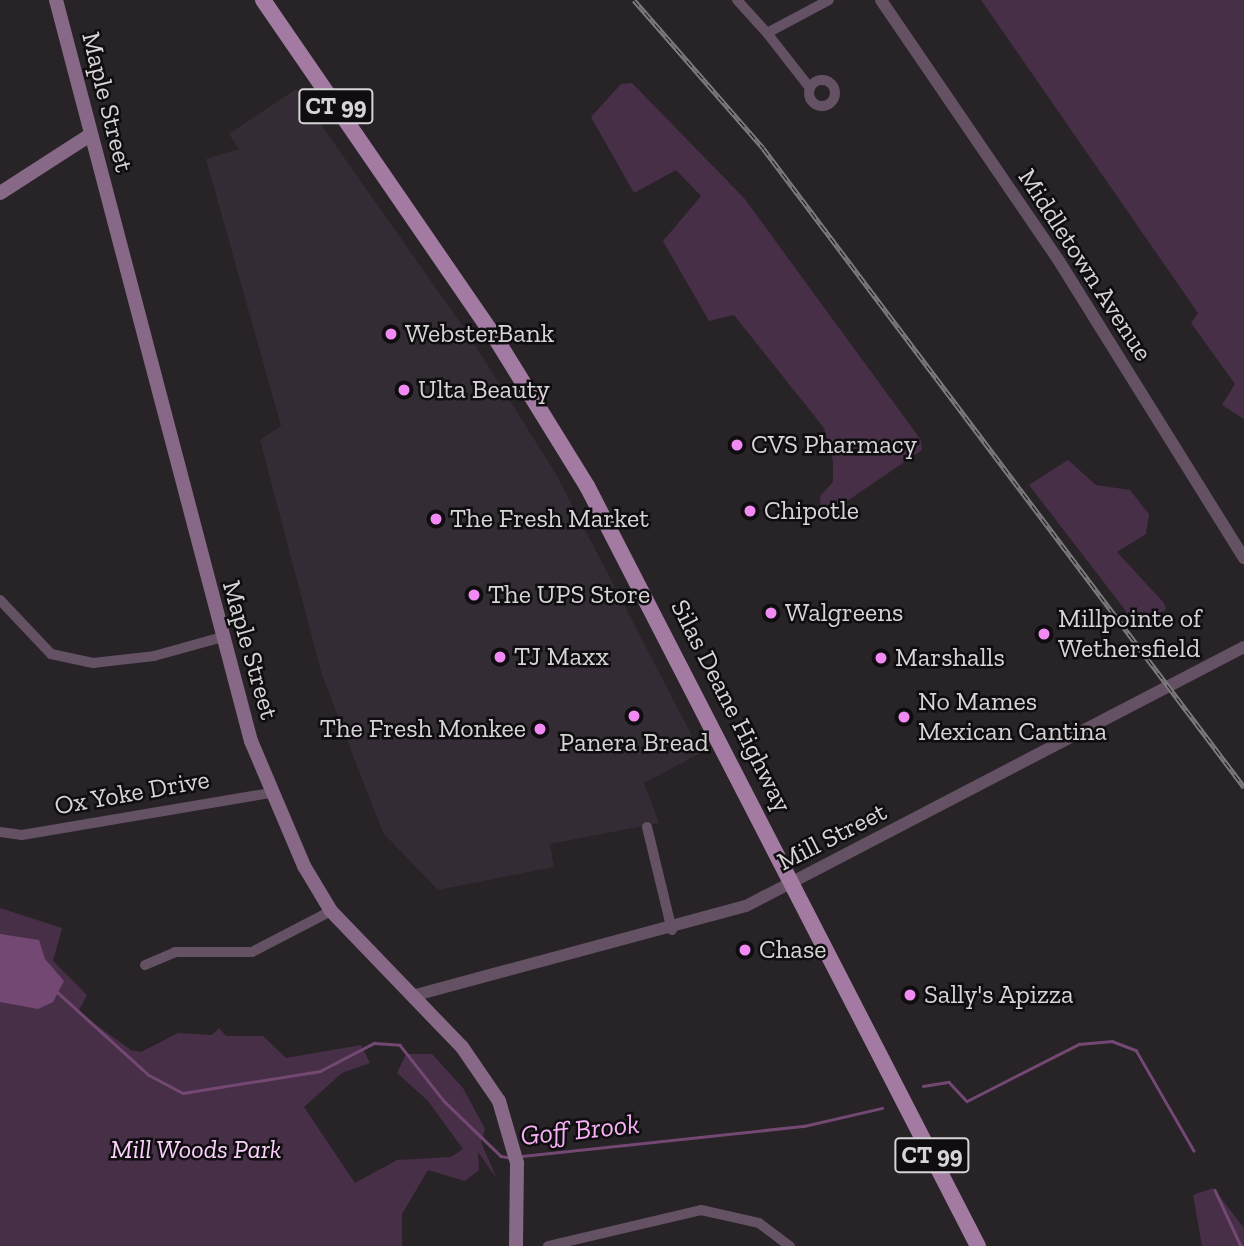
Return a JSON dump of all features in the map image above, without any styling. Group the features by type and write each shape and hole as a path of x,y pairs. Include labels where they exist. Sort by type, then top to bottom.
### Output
{"main road":[{"name":"Maple Street","path":"56,0 219,638 271,793 331,911 482,1074 516,1157 516,1246"},
{"name":"Silas Deane Highway","path":"263,0 578,469 794,883 978,1246"},
{"path":"0,193 90,135"}],"street":[{"path":"737,0 810,88"},
{"path":"767,33 829,0"},
{"name":"Middletown Avenue","path":"881,0 1066,273 1244,558"},
{"path":"0,600 51,654 93,663 154,656 219,638"},
{"name":"Mill Street","path":"412,996 672,930 794,883 1244,647"},
{"name":"Ox Yoke Drive","path":"0,832 22,835 271,793"},
{"path":"647,827 672,930"},
{"path":"145,965 175,952 252,952 331,911"},
{"path":"548,1246 701,1210 759,1223 790,1246"}],"shaded area":[{"path":"296,89 466,331 556,474 701,753 644,783 659,823 550,844 554,867 438,890 383,833 322,675 260,440 281,426 206,159 239,149 229,134"},
{"path":"0,934 39,940 45,959 64,981 53,1002 38,1009 0,1002"}],"green space":[{"path":"981,0 1244,0 1244,419 1222,405 1235,384 1191,323 1198,313"},
{"path":"632,83 744,198 921,440 922,450 828,514 821,513 820,496 833,482 833,461 824,428 734,315 709,321 663,241 701,196 676,170 634,193 591,117 621,84"},
{"path":"1068,460 1096,485 1130,490 1149,514 1146,534 1117,552 1164,603 1166,609 1139,628 1029,485"},
{"name":"Mill Woods Park","path":"0,908 62,928 53,961 87,995 78,1012 131,1050 141,1052 178,1033 212,1035 219,1028 226,1036 263,1036 286,1058 361,1045 370,1063 342,1073 304,1107 355,1183 397,1160 451,1157 463,1149 428,1101 397,1073 406,1054 432,1054 463,1088 485,1129 481,1142 497,1179 478,1152 479,1170 465,1181 428,1170 402,1214 402,1246 0,1246"},
{"path":"1213,1188 1244,1228 1244,1246 1202,1246 1193,1195"}],"waterway":[{"name":"Goff Brook","path":"54,989 149,1075 183,1093 320,1071 374,1043 400,1045 444,1101 501,1156 512,1158"},
{"name":"Goff Brook","path":"923,1086 949,1082 967,1101 1079,1044 1112,1041 1136,1050 1194,1151"},
{"name":"Goff Brook","path":"522,1156 804,1126 882,1108"},
{"name":"Goff Brook","path":"1215,1190 1241,1246"}],"railway":[{"path":"634,0 763,148 1244,787"}],"place":[{"name":"WebsterBank","path":"391,334"},
{"name":"Ulta Beauty","path":"404,390"},
{"name":"CVS Pharmacy","path":"737,445"},
{"name":"Chipotle","path":"750,511"},
{"name":"The Fresh Market","path":"436,519"},
{"name":"The UPS Store","path":"474,595"},
{"name":"Walgreens","path":"771,613"},
{"name":"Millpointe of Wethersfield","path":"1044,634"},
{"name":"TJ Maxx","path":"500,657"},
{"name":"Marshalls","path":"881,658"},
{"name":"Panera Bread","path":"634,716"},
{"name":"No Mames Mexican Cantina","path":"904,717"},
{"name":"The Fresh Monkee","path":"540,729"},
{"name":"Chase","path":"745,950"},
{"name":"Sally's Apizza","path":"910,995"}]}
